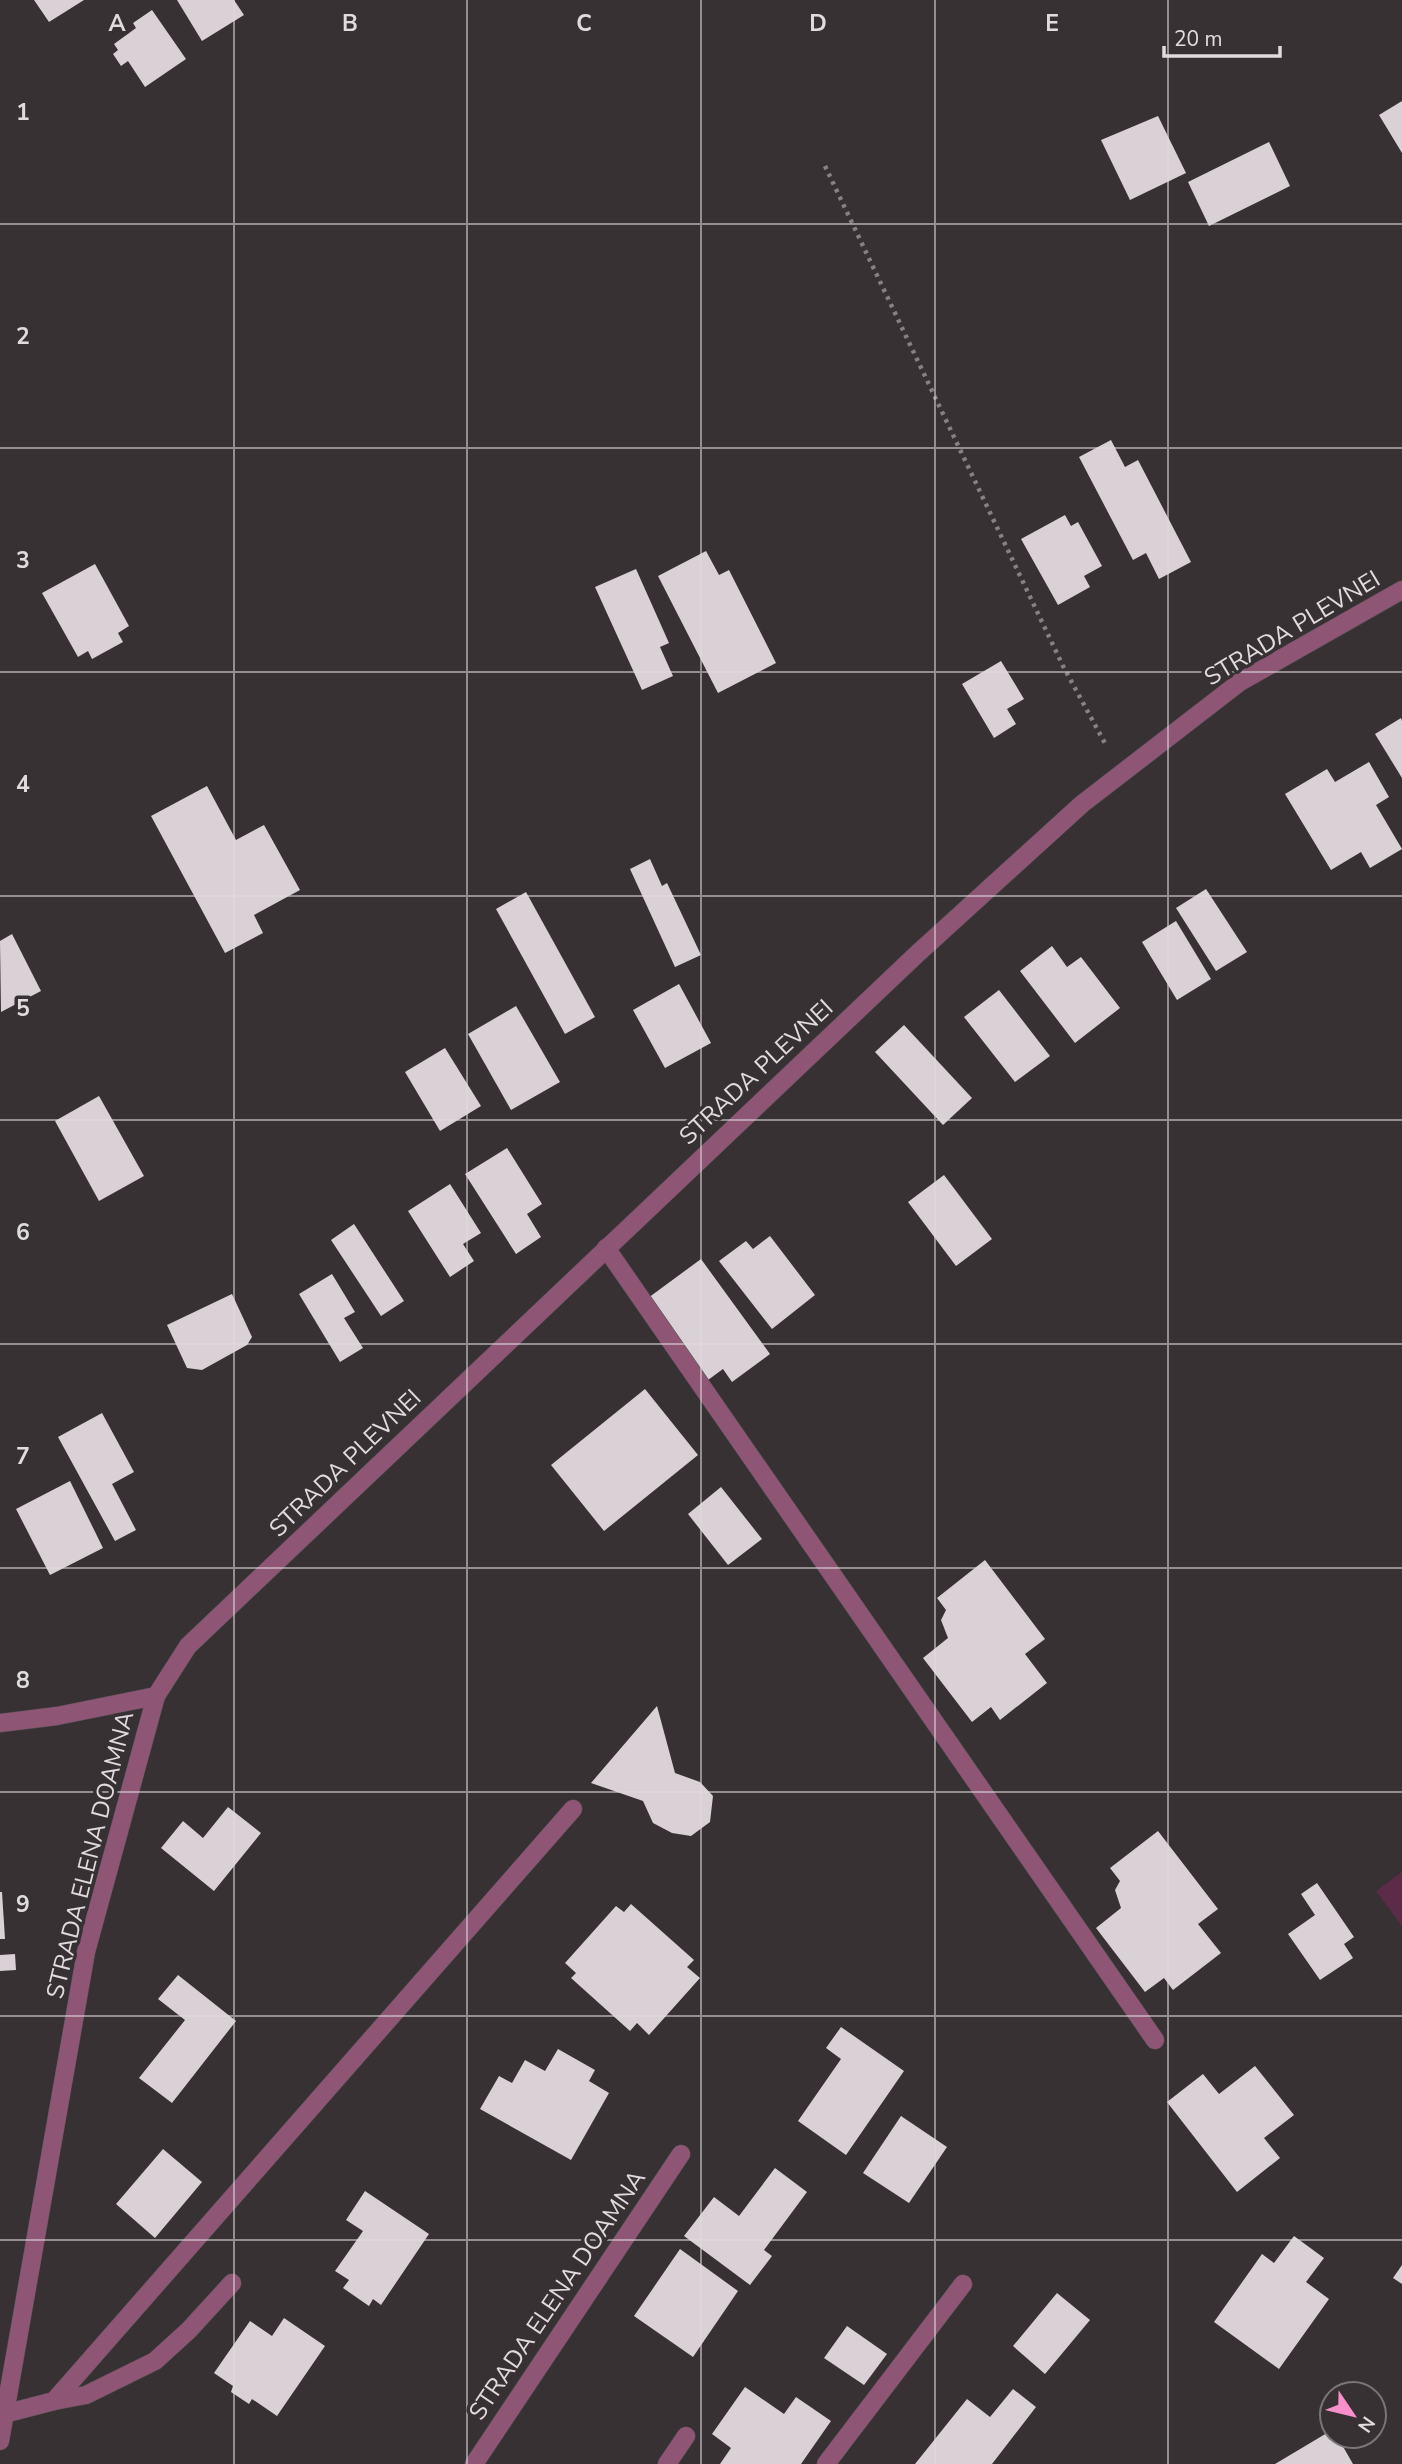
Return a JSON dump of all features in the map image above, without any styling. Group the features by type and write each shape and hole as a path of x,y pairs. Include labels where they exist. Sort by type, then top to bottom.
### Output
{"street":[{"name":"STRADA PLEVNEI","path":"188,1646 917,954 1082,804 1240,682 1402,590"},
{"path":"606,1248 1156,2040"},
{"name":"STRADA ELENA DOAMNA","path":"0,2441 8,2350 86,1952 156,1696 188,1646"},
{"path":"0,1723 57,1716 156,1696"},
{"path":"54,2401 573,1809"},
{"name":"STRADA ELENA DOAMNA","path":"474,2464 681,2154"},
{"path":"4,2414 86,2395 155,2361 189,2330 232,2283"},
{"path":"826,2464 963,2284"},
{"path":"667,2464 685,2436"}],"path":[{"path":"825,166 1063,666 1121,773"}],"shaded area":[{"path":"1402,1872 1402,1926 1376,1891"}],"building":[{"path":"34,0 84,0 49,22"},
{"path":"177,0 234,0 244,15 202,41"},
{"path":"152,10 186,59 145,87 128,61 121,66 113,54 118,50 114,44 136,28 133,23"},
{"path":"1402,101 1402,153 1379,115"},
{"path":"1158,116 1186,173 1130,200 1101,140"},
{"path":"1269,142 1290,186 1209,226 1188,182"},
{"path":"1111,440 1125,467 1138,460 1191,562 1159,579 1146,553 1133,560 1079,457"},
{"path":"1065,515 1071,526 1078,522 1102,566 1084,576 1090,587 1058,605 1021,539"},
{"path":"706,551 719,575 729,570 776,663 718,693 658,576"},
{"path":"95,564 129,626 118,633 123,642 92,659 88,651 78,657 42,593"},
{"path":"636,569 669,643 660,647 673,676 642,690 595,587"},
{"path":"1001,661 1024,699 1007,709 1016,724 994,738 962,684"},
{"path":"1401,718 1402,721 1402,778 1375,734"},
{"path":"1369,762 1389,797 1376,805 1402,849 1370,868 1361,852 1331,870 1285,794 1327,769 1335,782"},
{"path":"207,786 236,840 264,825 300,890 254,915 263,933 225,953 151,816"},
{"path":"650,859 662,886 667,883 701,955 675,967 630,869"},
{"path":"1206,889 1247,952 1216,971 1176,908"},
{"path":"526,892 595,1017 565,1034 496,909"},
{"path":"1176,921 1211,979 1177,1000 1142,942"},
{"path":"12,934 41,991 1,1012 0,941"},
{"path":"1052,946 1067,967 1081,957 1120,1008 1075,1043 1020,971"},
{"path":"679,984 711,1043 665,1068 633,1010"},
{"path":"999,990 1050,1056 1015,1082 964,1017"},
{"path":"516,1006 560,1082 511,1110 468,1034"},
{"path":"904,1025 972,1098 943,1125 875,1052"},
{"path":"445,1048 481,1106 440,1131 405,1072"},
{"path":"99,1096 144,1176 99,1201 55,1121"},
{"path":"507,1148 542,1204 527,1214 541,1237 516,1254 465,1174"},
{"path":"944,1175 992,1239 956,1266 908,1202"},
{"path":"450,1184 481,1233 463,1244 474,1261 450,1277 408,1211"},
{"path":"354,1224 404,1301 381,1316 331,1240"},
{"path":"770,1236 815,1295 772,1329 719,1261 746,1241 753,1249"},
{"path":"701,1259 770,1354 732,1382 723,1369 708,1380 648,1298"},
{"path":"332,1274 355,1312 344,1318 363,1348 340,1362 299,1294"},
{"path":"232,1294 252,1337 247,1345 202,1370 187,1368 167,1325"},
{"path":"645,1389 698,1455 604,1531 551,1465"},
{"path":"102,1413 134,1472 112,1484 136,1530 115,1541 58,1437"},
{"path":"70,1481 103,1548 50,1575 16,1509"},
{"path":"721,1487 762,1539 728,1565 688,1514"},
{"path":"985,1560 1045,1639 1025,1654 1047,1683 1000,1720 991,1707 972,1722 923,1658 948,1638 941,1620 946,1610 937,1598"},
{"path":"657,1706 675,1773 700,1782 713,1796 710,1822 691,1836 672,1833 653,1823 643,1801 591,1783"},
{"path":"228,1807 261,1833 214,1891 161,1848 183,1821 203,1838"},
{"path":"1158,1831 1218,1909 1198,1924 1221,1953 1173,1990 1164,1978 1145,1992 1096,1928 1121,1908 1115,1890 1120,1881 1110,1868"},
{"path":"1317,1883 1354,1937 1344,1944 1353,1958 1320,1980 1288,1934 1315,1915 1301,1894"},
{"path":"2,1892 5,1939 0,1939"},
{"path":"631,1904 694,1960 687,1967 700,1978 649,2035 637,2023 630,2031 571,1978 576,1973 565,1963 616,1906 624,1912"},
{"path":"15,1954 16,1970 0,1971 0,1955"},
{"path":"178,1975 236,2021 172,2103 139,2078 185,2020 158,1999"},
{"path":"841,2027 904,2071 846,2155 798,2121 841,2059 826,2048"},
{"path":"558,2049 595,2070 589,2081 609,2093 571,2160 480,2109 499,2076 512,2083 525,2060 545,2071"},
{"path":"1255,2066 1294,2115 1264,2138 1280,2158 1237,2192 1167,2102 1203,2074 1219,2094"},
{"path":"901,2116 947,2147 909,2203 863,2173"},
{"path":"163,2149 202,2182 155,2238 116,2204"},
{"path":"775,2168 807,2192 764,2250 772,2256 750,2285 684,2236 714,2197 739,2216"},
{"path":"365,2191 429,2234 381,2305 373,2299 369,2306 343,2288 349,2280 335,2271 363,2231 346,2220"},
{"path":"1294,2236 1324,2258 1306,2282 1329,2299 1279,2369 1214,2322 1262,2254 1274,2263"},
{"path":"680,2249 738,2291 693,2357 634,2316"},
{"path":"1402,2265 1402,2284 1393,2278"},
{"path":"1057,2293 1090,2320 1045,2374 1013,2346"},
{"path":"284,2318 325,2346 277,2416 252,2399 249,2404 231,2392 233,2386 214,2373 250,2321 272,2336"},
{"path":"847,2326 887,2354 864,2385 824,2358"},
{"path":"745,2387 784,2414 796,2397 831,2421 801,2464 720,2464 731,2448 712,2434"},
{"path":"1013,2389 1036,2407 992,2464 915,2464 967,2399 990,2417"},
{"path":"1318,2438 1318,2450 1345,2450 1353,2464 1275,2464"}]}
